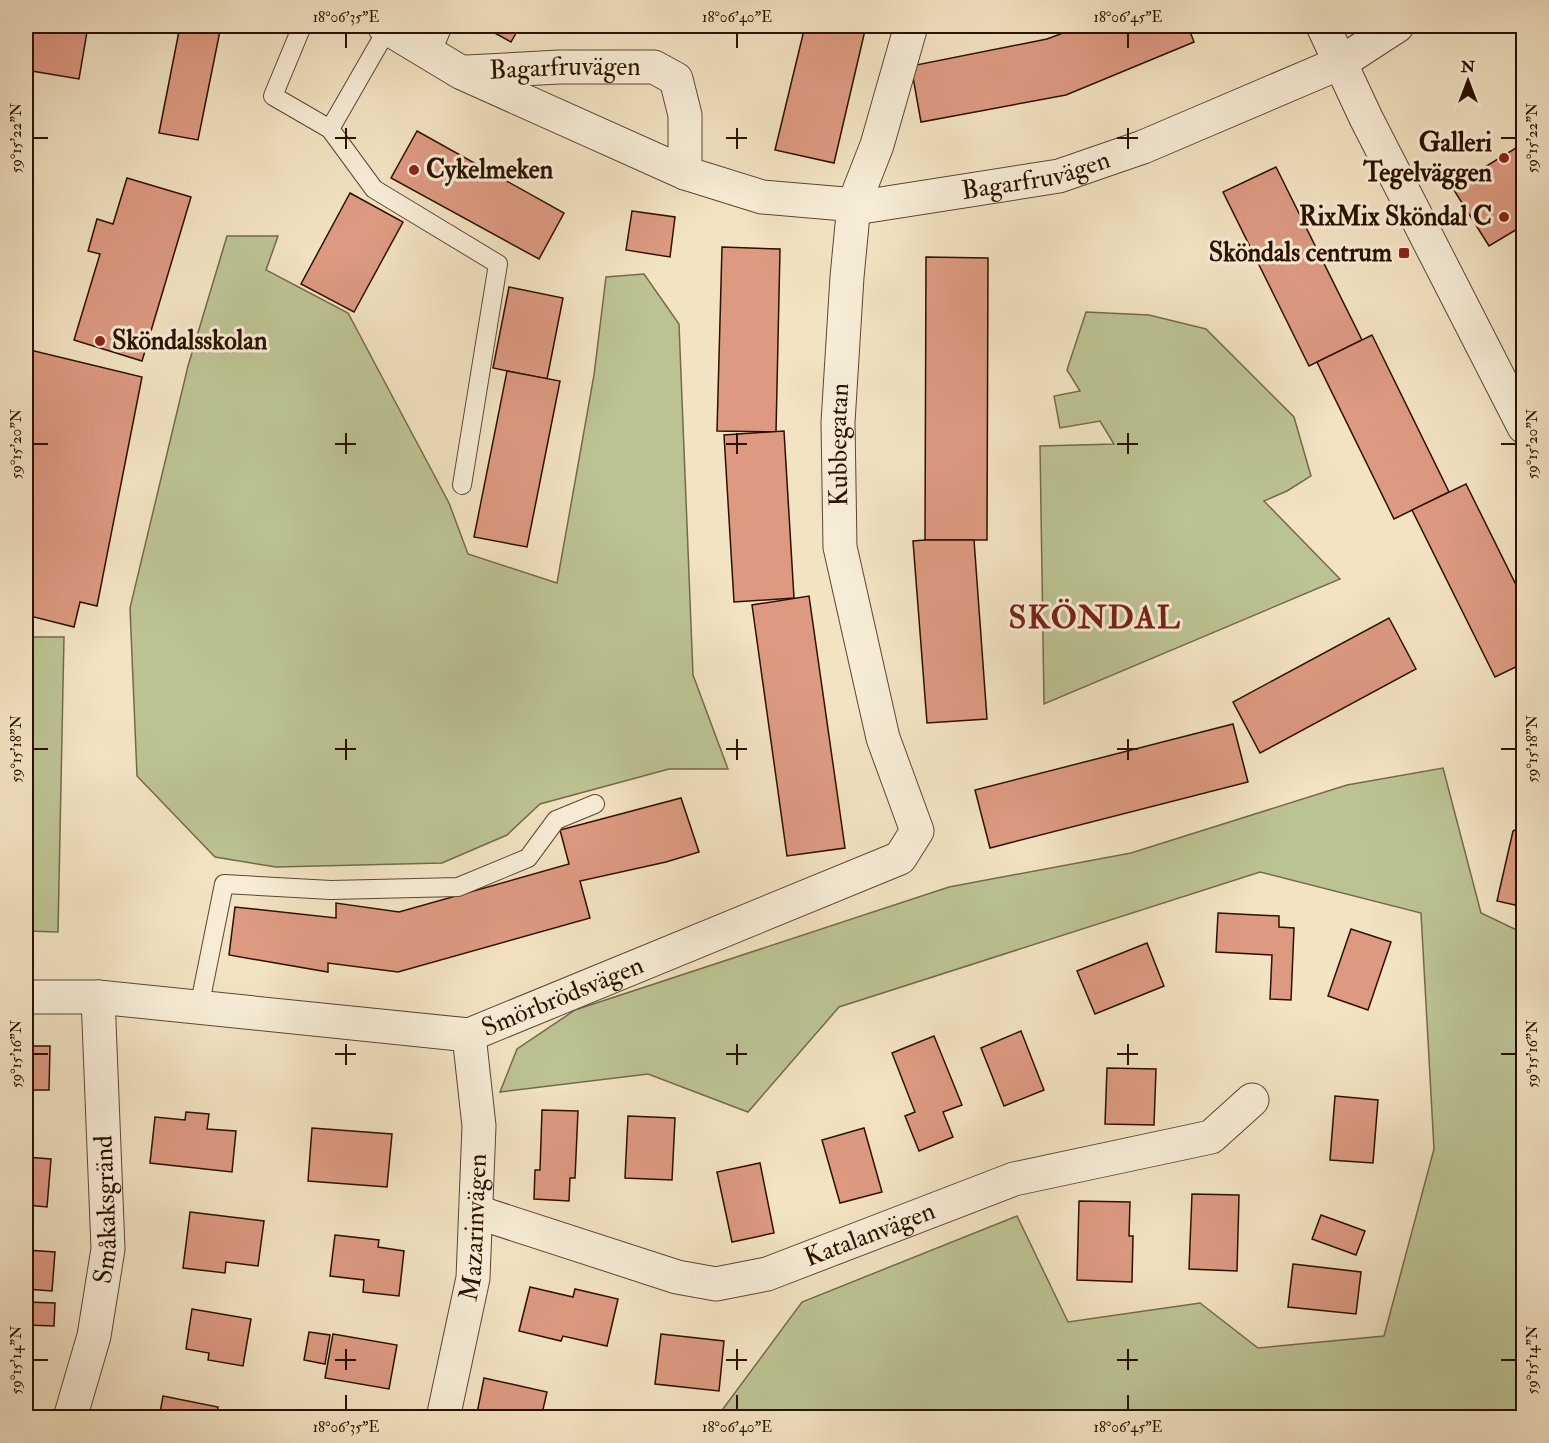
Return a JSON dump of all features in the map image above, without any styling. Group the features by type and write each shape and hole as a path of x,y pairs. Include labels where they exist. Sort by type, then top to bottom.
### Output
{"street":[{"name":"Kubbegatan","path":"900,858 917,831 883,738 840,547 838,422 854,204 878,145 911,26"},
{"path":"1323,26 1366,118 1524,427"},
{"name":"Bagarfruvägen","path":"386,27 437,40 462,73 685,173 762,197 868,206 1059,176 1143,147 1340,63 1397,26"},
{"name":"Bagarfruvägen","path":"462,73 560,67 654,67 676,79 685,116 685,173"},
{"name":"Smörbrödsvägen","path":"26,997 98,997 469,1035 900,858"},
{"name":"Småkaksgränd","path":"70,1418 94,1336 108,1249 98,997"},
{"name":"Mazarinvägen","path":"442,1418 473,1278 479,1126 469,1035"},
{"name":"Katalanvägen","path":"477,1212 677,1277 716,1284 767,1274 1014,1179 1211,1137 1252,1100"}],"lane":[{"path":"302,26 273,96 330,129 374,189 498,264 462,485"},
{"path":"330,129 386,27"},
{"path":"199,1008 224,884 331,890 458,887 528,858 556,820 595,804"}],"green space":[{"path":"227,236 278,236 266,270 348,313 449,503 468,554 557,583 594,375 606,277 644,274 679,324 693,675 728,769 669,769 540,804 507,835 442,863 276,867 215,857 137,776 130,608 188,366"},
{"path":"1086,312 1149,315 1206,329 1294,417 1311,476 1287,491 1264,501 1340,579 1044,704 1040,446 1114,444 1100,421 1060,428 1054,396 1080,391 1067,370"},
{"path":"26,637 64,637 58,932 26,931"},
{"path":"1443,768 1481,913 1523,933 1523,1417 713,1417 720,1413 802,1302 1017,1216 1068,1322 1200,1303 1258,1348 1384,1336 1434,1149 1421,913 1260,872 839,1007 748,1112 648,1074 500,1092 517,1049 575,1010 949,887 1131,853 1347,785"}],"building":[{"path":"30,26 88,26 79,79 26,70 26,47"},
{"path":"180,26 221,26 198,140 159,133"},
{"path":"482,26 520,26 511,42"},
{"path":"805,26 866,26 834,163 775,150"},
{"path":"1082,26 1188,26 1194,42 1066,95 921,122 911,66 1047,39"},
{"path":"417,131 564,213 539,259 391,178"},
{"path":"1524,143 1524,159 1519,161 1524,168 1524,225 1489,246 1452,187"},
{"path":"1276,167 1362,340 1309,366 1223,192"},
{"path":"127,178 191,197 142,361 74,340 100,254 88,251 97,219 113,224"},
{"path":"350,193 403,222 354,312 301,284"},
{"path":"632,211 675,217 670,257 626,250"},
{"path":"722,247 780,249 776,432 717,431"},
{"path":"926,257 988,258 987,540 925,540"},
{"path":"509,287 563,298 547,379 493,368"},
{"path":"1372,335 1449,492 1394,519 1317,362"},
{"path":"26,349 142,377 97,606 80,602 74,627 26,615"},
{"path":"507,371 560,381 527,547 474,537"},
{"path":"784,431 794,598 734,602 724,435"},
{"path":"1466,484 1524,601 1524,663 1495,677 1412,510"},
{"path":"974,540 987,719 927,723 913,541"},
{"path":"809,596 845,848 787,856 752,605"},
{"path":"1389,618 1416,669 1260,753 1233,702"},
{"path":"1233,724 1248,782 990,848 975,790"},
{"path":"681,798 699,852 666,862 580,881 590,918 398,972 328,963 328,972 229,955 235,907 336,918 336,903 399,912 569,864 560,830"},
{"path":"1524,825 1524,907 1497,901 1513,831"},
{"path":"1218,913 1279,916 1279,927 1294,928 1291,1000 1270,999 1272,955 1216,952"},
{"path":"1351,929 1391,942 1368,1010 1328,996"},
{"path":"1147,943 1164,986 1095,1014 1077,971"},
{"path":"1021,1031 1044,1090 1004,1106 981,1048"},
{"path":"934,1036 962,1105 943,1112 953,1137 919,1151 905,1116 915,1112 892,1053"},
{"path":"26,1046 50,1046 49,1090 26,1090"},
{"path":"1107,1068 1156,1069 1154,1125 1105,1124"},
{"path":"1335,1096 1378,1100 1373,1163 1330,1160"},
{"path":"542,1110 578,1111 575,1178 570,1178 569,1201 534,1199 535,1170 540,1170"},
{"path":"186,1112 209,1114 207,1129 236,1131 232,1172 150,1163 155,1117 185,1120"},
{"path":"628,1116 675,1118 672,1180 625,1178"},
{"path":"312,1128 392,1134 387,1187 308,1181"},
{"path":"864,1128 882,1192 840,1203 822,1140"},
{"path":"26,1157 51,1159 47,1207 26,1205"},
{"path":"760,1163 774,1233 732,1242 717,1172"},
{"path":"1192,1194 1239,1195 1237,1271 1189,1269"},
{"path":"1079,1201 1130,1202 1129,1236 1133,1236 1132,1282 1077,1280"},
{"path":"190,1212 264,1221 258,1266 226,1262 225,1273 183,1268"},
{"path":"1321,1215 1365,1231 1356,1255 1312,1239"},
{"path":"335,1235 379,1240 378,1247 404,1251 399,1296 363,1292 364,1280 330,1276"},
{"path":"26,1250 55,1252 52,1291 26,1289"},
{"path":"1293,1264 1361,1272 1356,1314 1288,1307"},
{"path":"530,1287 573,1297 575,1289 618,1299 607,1346 563,1336 561,1341 519,1331"},
{"path":"26,1302 55,1303 54,1326 26,1325"},
{"path":"192,1309 251,1319 243,1366 208,1360 209,1353 186,1349"},
{"path":"309,1332 330,1335 325,1364 304,1360"},
{"path":"333,1334 397,1345 389,1389 325,1378"},
{"path":"661,1334 724,1341 719,1391 655,1384"},
{"path":"26,1353 30,1353 27,1390 26,1390"},
{"path":"484,1378 547,1392 541,1418 476,1418"},
{"path":"163,1396 218,1407 216,1418 159,1418"}],"place":[{"name":"Galleri Tegelväggen","path":"1504,158"},
{"name":"Cykelmeken","path":"414,170"},
{"name":"RixMix Sköndal C","path":"1504,217"},
{"name":"Sköndals centrum","path":"1404,253"},
{"name":"Sköndalsskolan","path":"100,341"}],"district":[{"name":"SKÖNDAL","path":"1095,618"}]}
